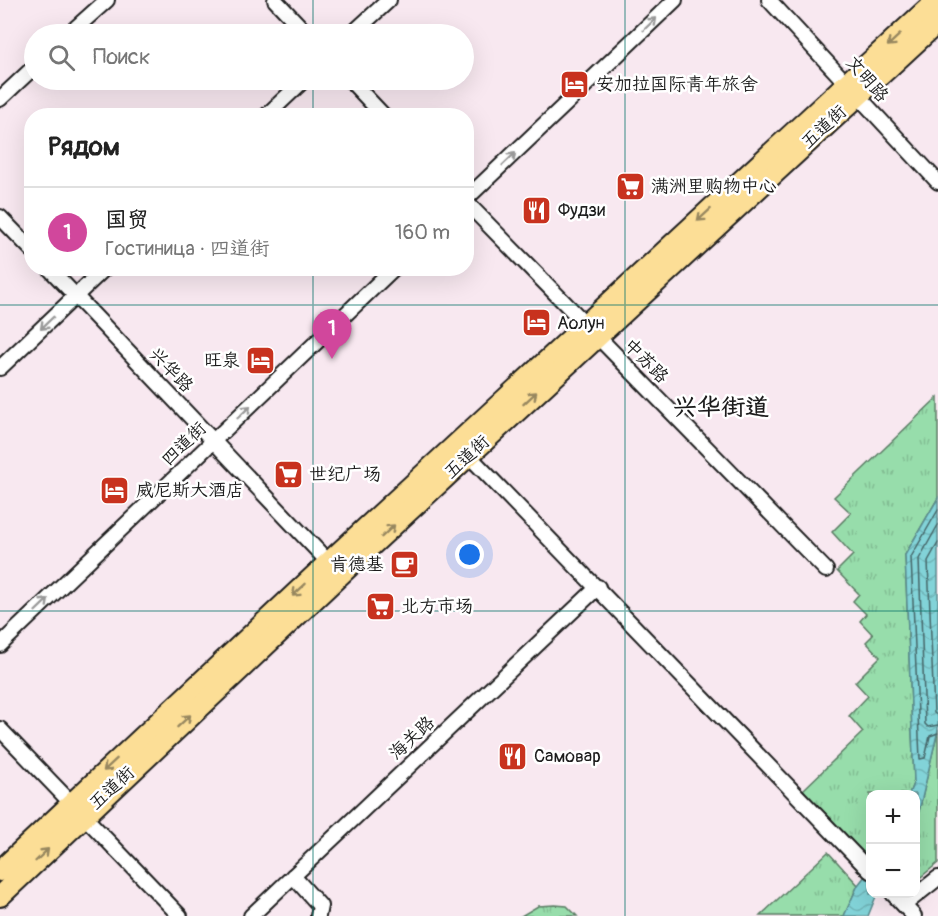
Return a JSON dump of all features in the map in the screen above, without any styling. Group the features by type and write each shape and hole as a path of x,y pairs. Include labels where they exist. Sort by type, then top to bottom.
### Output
{"highway":[{"name":"五道街","path":"0,872 77,810 590,330 852,89 937,0"},
{"name":"五道街","path":"852,89 938,22"},
{"name":"五道街","path":"0,896 77,810"}],"street":[{"path":"80,24 106,0"},
{"path":"275,0 298,24"},
{"path":"363,24 389,0"},
{"path":"474,193 675,0"},
{"name":"文明路","path":"769,0 938,182"},
{"path":"0,99 24,76"},
{"path":"274,108 293,90"},
{"path":"359,90 376,108"},
{"name":"中苏路","path":"474,209 826,570"},
{"path":"0,217 24,242"},
{"name":"兴华路","path":"57,276 335,568"},
{"path":"0,368 97,276"},
{"name":"四道街","path":"0,645 386,276"},
{"path":"476,463 866,867"},
{"name":"海关路","path":"251,916 598,587"},
{"path":"0,729 180,916"},
{"path":"293,876 320,906 318,916"},
{"path":"904,905 938,878"},
{"path":"897,898 914,916"}],"green space":[{"path":"938,397 938,498 905,555 914,781 911,790 866,790 866,857 803,790 863,732 849,716 868,696 855,682 880,657 866,642 873,635 860,621 866,614 853,601 859,594 837,571 853,555 832,532 851,513 834,497"},
{"path":"938,730 938,863 920,878 920,807"},
{"path":"828,852 858,885 844,916 760,916"},
{"path":"538,906 567,906 577,916 521,916"}],"water":[{"path":"938,498 938,730 920,807 920,790 911,790 914,781 905,555"},
{"path":"866,875 866,898 875,898 868,916 844,916 858,885"}],"place":[{"name":"安加拉国际青年旅舍","path":"575,84"},
{"name":"满洲里购物中心","path":"630,186"},
{"name":"Фудзи","path":"537,210"},
{"name":"Аолун","path":"536,323"},
{"name":"国贸","path":"332,359"},
{"name":"旺泉","path":"261,360"},
{"name":"世纪广场","path":"288,474"},
{"name":"威尼斯大酒店","path":"115,490"},
{"name":"肯德基","path":"405,564"},
{"name":"北方市场","path":"380,606"},
{"name":"Самовар","path":"513,756"}],"district":[{"name":"兴华街道","path":"721,407"}]}
